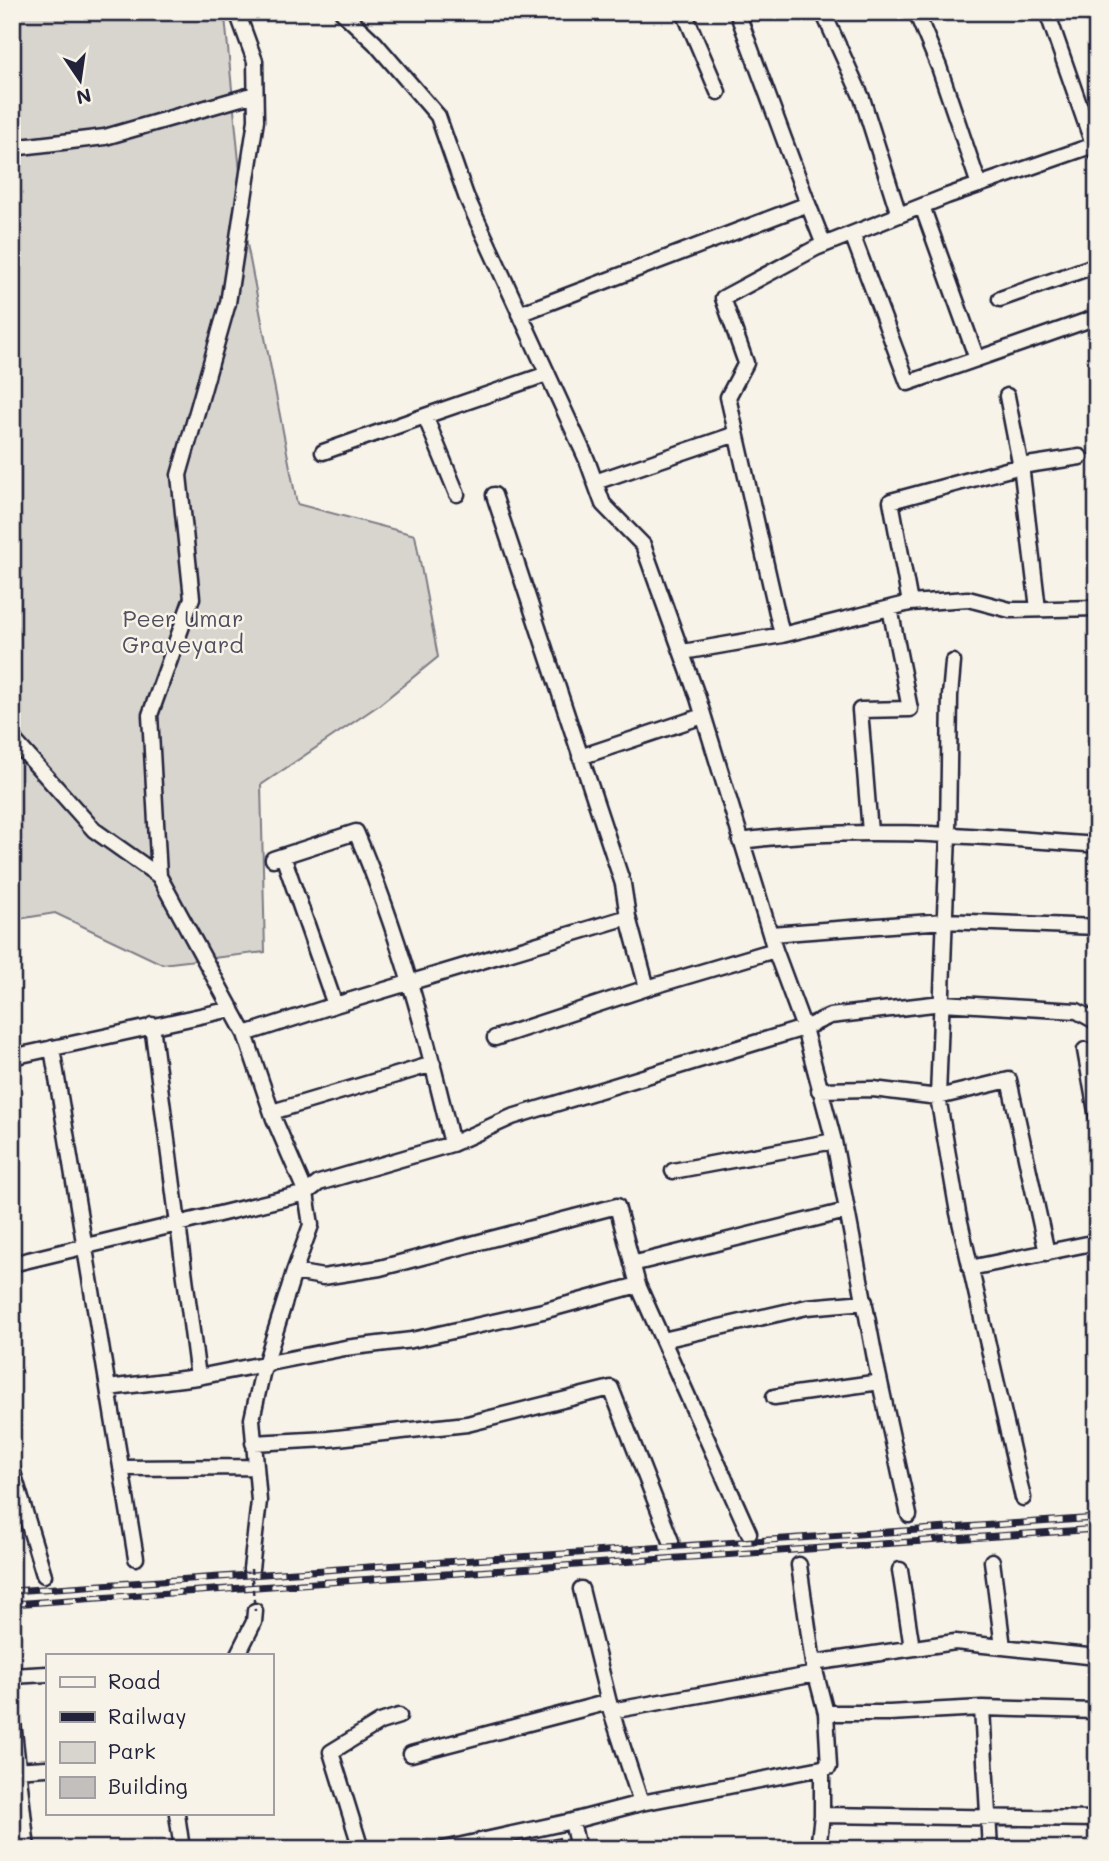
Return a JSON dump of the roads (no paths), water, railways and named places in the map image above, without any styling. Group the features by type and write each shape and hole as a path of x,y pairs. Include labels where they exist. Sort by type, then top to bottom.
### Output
{"street":[{"path":"237,12 255,61 256,120 228,303 180,475 192,598 150,715 159,876 244,1034 272,1112 306,1193 311,1226 265,1363 253,1419 259,1501 251,1569"},
{"path":"342,12 375,43 438,116 466,196 587,460 603,504 643,545 682,652 775,950 804,1028 834,1141 880,1382 909,1515"},
{"path":"684,12 718,92"},
{"path":"737,12 824,245"},
{"path":"823,12 862,98 899,215"},
{"path":"916,12 939,67 979,185"},
{"path":"782,635 728,397 746,363 723,298 824,245 979,185 1096,148 1047,12"},
{"path":"12,148 105,137 255,94"},
{"path":"519,314 808,204"},
{"path":"922,206 977,359"},
{"path":"852,234 908,383 1097,317"},
{"path":"1000,299 1097,265"},
{"path":"323,452 547,374"},
{"path":"1007,396 1020,466 1038,609"},
{"path":"425,416 457,495"},
{"path":"595,482 736,434"},
{"path":"910,603 891,501 1020,466 1080,457"},
{"path":"495,495 623,884 628,917 647,988"},
{"path":"682,652 782,635 910,603 968,599 1010,610 1097,608"},
{"path":"870,832 860,710 910,709 890,608"},
{"path":"953,662 938,1097 970,1268 1023,1499"},
{"path":"580,757 703,716"},
{"path":"12,738 94,830 159,876"},
{"path":"335,1005 278,857 356,832 378,883 411,983 453,1144"},
{"path":"740,841 787,834 870,832 948,834 1097,845"},
{"path":"244,1034 628,917"},
{"path":"771,934 944,920 1097,928"},
{"path":"495,1038 647,988 775,950"},
{"path":"12,1264 306,1193 319,1183 453,1144 512,1117 804,1028 830,1016 942,1003 1077,1011 1097,1022"},
{"path":"12,1056 232,1009"},
{"path":"152,1025 198,1377"},
{"path":"52,1048 135,1558"},
{"path":"1085,1050 1097,1117"},
{"path":"272,1112 433,1064"},
{"path":"819,1090 873,1089 938,1097 1009,1080 1046,1253"},
{"path":"673,1171 834,1141"},
{"path":"294,1272 323,1277 380,1268 617,1206 638,1285 750,1533"},
{"path":"632,1264 846,1211"},
{"path":"970,1268 1097,1242"},
{"path":"107,1388 198,1377 345,1348 412,1340 543,1311 638,1285"},
{"path":"663,1340 807,1307 865,1303"},
{"path":"775,1397 880,1382"},
{"path":"253,1443 328,1439 467,1424 611,1388 671,1541"},
{"path":"121,1468 256,1467"},
{"path":"12,1469 44,1575"},
{"path":"992,1561 1003,1647"},
{"path":"444,1849 641,1803 829,1767 826,1713 815,1669 799,1565"},
{"path":"900,1570 912,1647"},
{"path":"581,1589 610,1707 641,1803"},
{"path":"238,1654 254,1622 255,1611"},
{"path":"411,1754 610,1707 815,1669 912,1647 955,1642 1097,1657"},
{"path":"12,1676 46,1674"},
{"path":"826,1713 982,1708 1097,1711"},
{"path":"982,1708 990,1849"},
{"path":"12,1713 15,1770 27,1849"},
{"path":"360,1849 331,1752 380,1722 400,1716"},
{"path":"15,1770 46,1768"},
{"path":"818,1849 822,1815 822,1768"},
{"path":"177,1815 182,1849"},
{"path":"822,1815 1097,1819"},
{"path":"572,1821 578,1849"}],"railway":[{"path":"12,1591 1097,1518"},
{"path":"12,1604 1097,1529"}],"park label":[{"name":"Peer Umar Graveyard","path":"183,632"}]}
